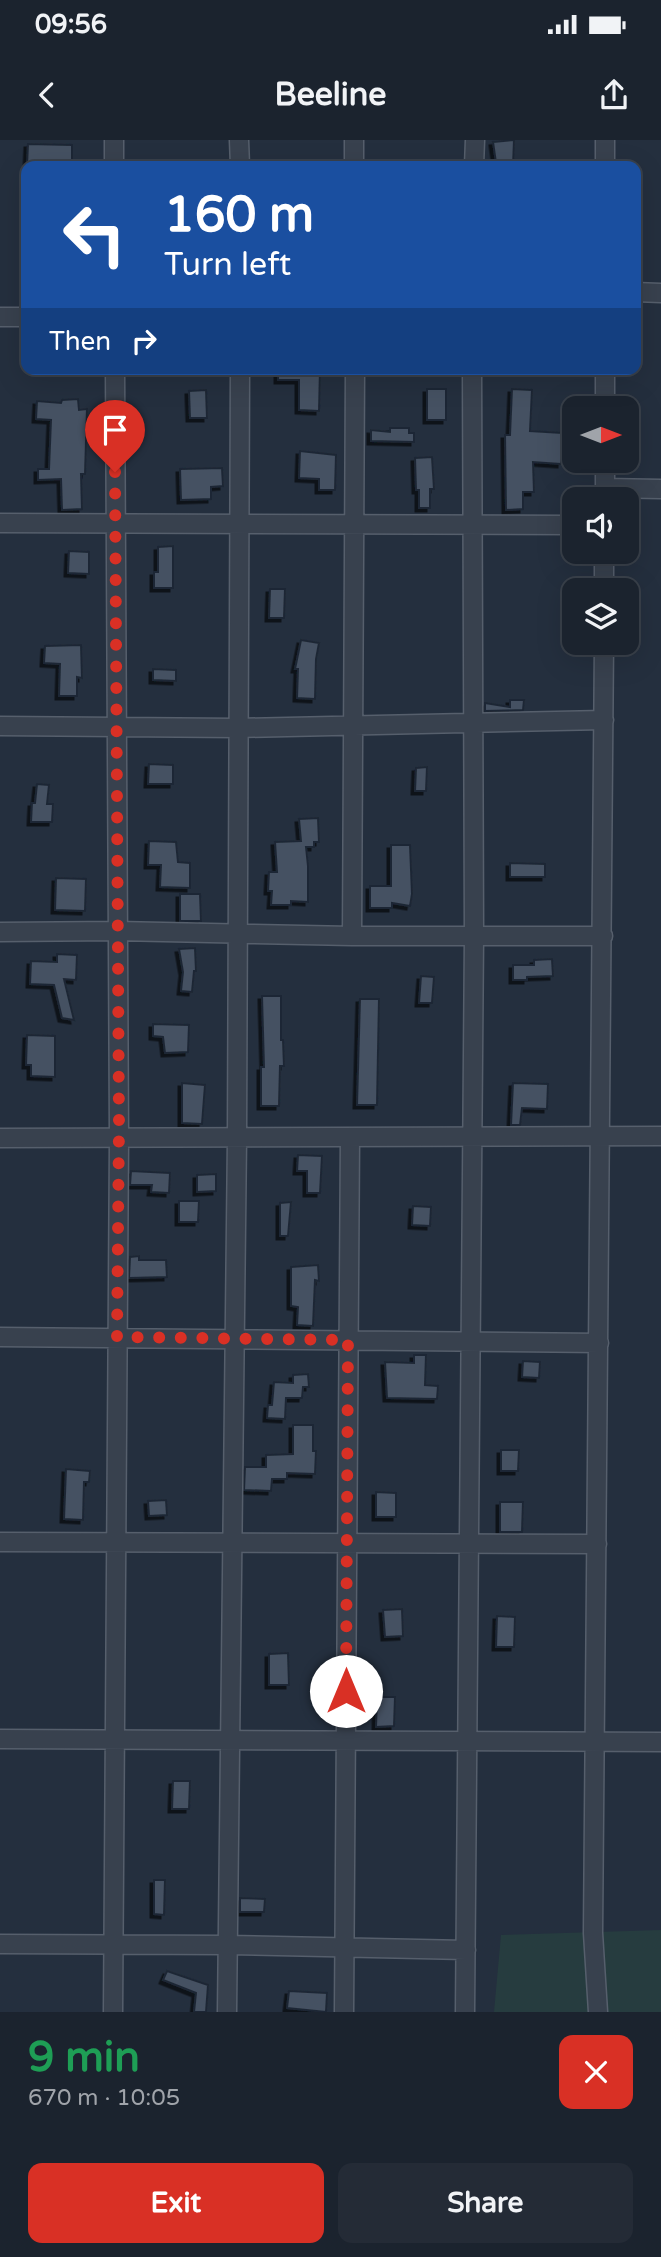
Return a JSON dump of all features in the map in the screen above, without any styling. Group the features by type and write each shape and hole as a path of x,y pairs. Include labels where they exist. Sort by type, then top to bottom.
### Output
{"street":[{"path":"114,140 114,161"},
{"path":"239,140 240,161"},
{"path":"354,140 354,161"},
{"path":"474,161 475,140"},
{"path":"605,140 605,161"},
{"path":"641,292 661,293"},
{"path":"0,317 21,317"},
{"path":"113,2012 119,1139 114,375"},
{"path":"228,2012 240,375"},
{"path":"352,936 355,375"},
{"path":"465,2012 474,936 472,375"},
{"path":"605,375 605,396"},
{"path":"639,491 661,489"},
{"path":"0,523 562,525"},
{"path":"598,2012 593,1933 604,655"},
{"path":"0,726 237,728 604,720"},
{"path":"0,932 603,936"},
{"path":"0,1138 661,1136"},
{"path":"344,2012 350,1138"},
{"path":"0,1336 599,1343"},
{"path":"0,1542 597,1544"},
{"path":"0,1738 661,1742"},
{"path":"0,1944 466,1950"}],"green space":[{"path":"661,1930 661,2012 494,2012 501,1935"}],"building":[{"path":"514,140 513,161 496,161 493,142"},
{"path":"28,144 72,145 72,161 27,161"},
{"path":"278,375 320,375 319,411 299,410 299,380 278,380"},
{"path":"427,389 446,389 446,420 427,420"},
{"path":"512,389 532,390 530,431 562,433 561,464 533,462 534,492 523,492 523,509 506,510 505,435 510,435"},
{"path":"206,390 207,418 190,418 189,391"},
{"path":"78,399 79,410 87,409 85,474 81,474 82,509 62,510 61,479 38,480 38,469 49,469 51,420 36,419 37,401 61,403 62,400"},
{"path":"390,428 409,428 409,433 414,433 414,442 371,441 371,430 390,432"},
{"path":"300,451 336,455 335,490 319,490 319,479 299,478"},
{"path":"432,457 434,489 430,489 430,508 419,508 415,458"},
{"path":"222,468 223,486 211,487 211,499 181,500 180,469"},
{"path":"173,546 173,588 154,588 154,572 158,572 158,547"},
{"path":"69,551 89,552 89,574 68,573"},
{"path":"270,589 285,589 284,618 269,618"},
{"path":"301,640 319,643 315,699 297,698 298,669 295,669"},
{"path":"81,645 82,678 77,677 77,696 59,696 60,664 44,663 45,646"},
{"path":"153,669 176,670 176,681 153,680"},
{"path":"510,700 524,700 523,710 485,711 485,703 510,707"},
{"path":"149,764 173,765 173,784 148,784"},
{"path":"427,767 426,791 415,791 416,768"},
{"path":"37,784 49,785 47,804 53,804 52,822 31,822"},
{"path":"318,818 319,842 314,842 314,847 306,847 308,902 291,901 291,905 271,905 272,891 268,891 269,872 277,872 275,842 301,841 299,819"},
{"path":"149,841 176,842 178,862 190,863 190,888 160,887 161,865 148,865"},
{"path":"391,845 410,845 410,906 392,903 392,908 370,908 370,886 391,886"},
{"path":"510,863 545,864 545,877 510,877"},
{"path":"56,878 86,879 85,911 55,910"},
{"path":"180,894 200,894 201,921 180,921"},
{"path":"195,948 196,971 192,992 181,991 183,972 179,949"},
{"path":"57,954 77,955 76,980 64,979 74,1020 62,1018 54,985 30,984 31,961 57,962"},
{"path":"552,959 553,976 513,980 513,965 534,965 534,960"},
{"path":"421,976 434,977 432,1003 419,1003"},
{"path":"262,996 281,996 284,1066 280,1066 279,1106 261,1106 261,1067 264,1067"},
{"path":"360,999 379,999 377,1105 357,1105"},
{"path":"153,1024 189,1025 188,1052 165,1053 163,1037 153,1036"},
{"path":"27,1035 55,1036 55,1077 31,1076 31,1065 26,1065"},
{"path":"182,1083 205,1085 202,1124 182,1123"},
{"path":"513,1083 548,1084 547,1109 522,1108 520,1125 511,1125"},
{"path":"298,1155 322,1156 320,1193 307,1193 307,1171 297,1171"},
{"path":"131,1171 170,1173 169,1193 151,1192 152,1185 130,1185"},
{"path":"216,1174 216,1191 197,1192 197,1175"},
{"path":"179,1201 199,1201 198,1222 179,1222"},
{"path":"291,1202 288,1236 280,1236 280,1203"},
{"path":"413,1206 431,1207 430,1226 412,1225"},
{"path":"139,1256 139,1260 166,1260 167,1277 129,1278 130,1257"},
{"path":"318,1265 319,1281 315,1280 313,1326 297,1325 298,1307 291,1306 291,1267"},
{"path":"414,1355 426,1355 425,1385 438,1386 437,1399 387,1398 385,1362 414,1363"},
{"path":"523,1361 540,1362 539,1378 522,1377"},
{"path":"308,1374 309,1387 303,1387 302,1398 286,1398 285,1419 267,1418 268,1405 272,1405 274,1382 293,1383 293,1375"},
{"path":"293,1425 313,1425 315,1474 287,1473 287,1479 272,1479 271,1491 244,1490 245,1467 266,1467 266,1455 293,1454"},
{"path":"501,1450 519,1450 518,1471 501,1471"},
{"path":"66,1469 90,1471 89,1482 84,1482 83,1520 64,1519"},
{"path":"376,1492 396,1493 396,1517 376,1517"},
{"path":"166,1500 167,1515 149,1516 148,1501"},
{"path":"500,1502 523,1502 522,1532 500,1532"},
{"path":"402,1609 403,1636 385,1637 383,1610"},
{"path":"497,1616 515,1617 514,1647 496,1647"},
{"path":"288,1653 289,1685 269,1685 269,1654"},
{"path":"377,1697 395,1697 394,1726 376,1727"},
{"path":"173,1781 190,1781 189,1809 172,1809"},
{"path":"154,1880 165,1880 164,1915 154,1914"},
{"path":"240,1898 265,1899 264,1912 240,1912"},
{"path":"167,1971 208,1985 206,2012 194,2012 196,1993 163,1980"},
{"path":"289,1991 327,1993 326,2012 287,2008"}],"route":[{"path":"115,472 119,1125 117,1337 348,1340 346,1691"}]}
